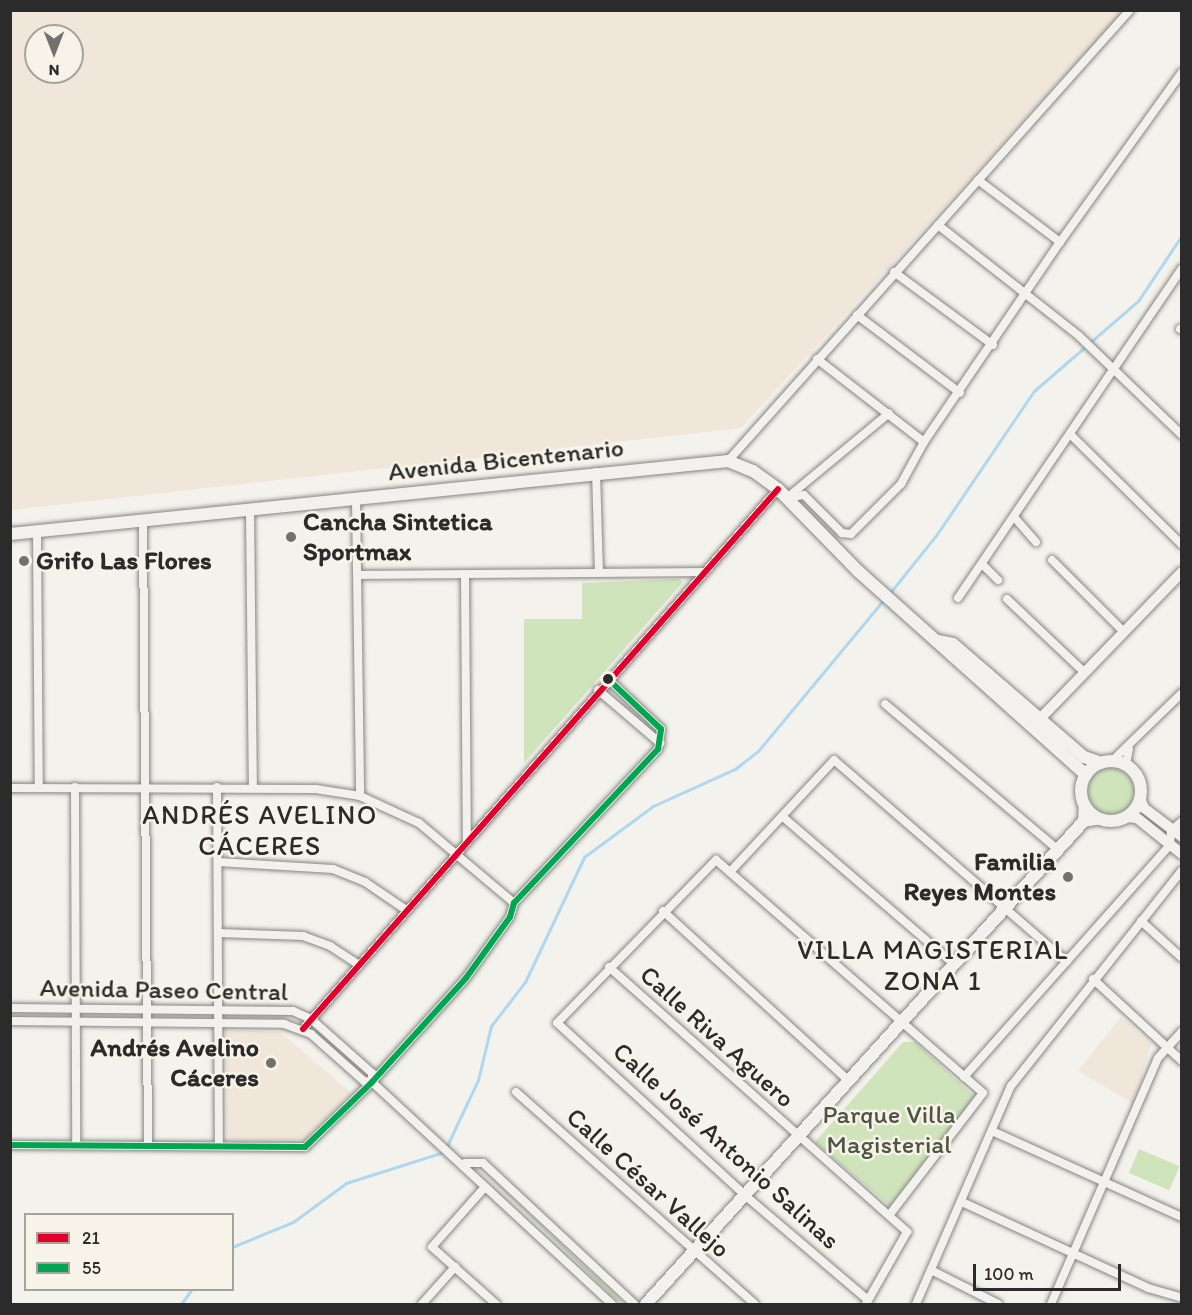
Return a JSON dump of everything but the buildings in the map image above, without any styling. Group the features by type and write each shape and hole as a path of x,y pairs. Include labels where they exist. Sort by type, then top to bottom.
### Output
{"main road":[{"name":"Avenida Bicentenario","path":"10,534 143,523 596,472 728,461 753,471 783,493 840,554 939,641 953,644 1037,722 1086,775"},
{"name":"Avenida Bicentenario","path":"1037,722 1086,758 1106,762"},
{"path":"1106,762 1126,764 1137,774 1140,798 1125,817 1102,819 1084,803 1086,775 1106,762"},
{"path":"646,1305 1083,822"}],"street":[{"path":"728,461 894,272 1130,10"},
{"path":"783,493 804,495 842,533 851,534 901,484 924,442 1028,295 1060,242 1182,72"},
{"path":"978,180 1060,242"},
{"path":"938,225 1028,295 1114,370 1182,435"},
{"path":"958,598 1072,436 1182,269"},
{"path":"894,272 993,345"},
{"path":"857,315 960,393"},
{"path":"817,359 924,442"},
{"path":"303,1029 598,690 705,572 783,493 889,413"},
{"path":"1072,436 1182,545"},
{"path":"596,472 599,573"},
{"path":"356,500 360,796"},
{"path":"250,511 253,787"},
{"path":"1015,518 1036,542"},
{"path":"143,523 148,1146"},
{"path":"37,532 39,788"},
{"path":"1052,560 1124,632"},
{"path":"982,564 999,580"},
{"path":"358,575 705,572"},
{"path":"1037,722 1182,572"},
{"path":"465,574 467,841"},
{"path":"1007,599 1084,672"},
{"path":"10,1146 305,1147 372,1082 466,978 510,917 514,903 660,743 661,729 608,679"},
{"path":"598,690 660,743"},
{"path":"1106,762 1130,748 1182,693"},
{"path":"885,704 1057,849"},
{"path":"1126,764 1130,748"},
{"path":"730,872 834,760 1067,962"},
{"path":"75,787 76,1146"},
{"path":"217,787 219,1146"},
{"path":"10,788 253,787 316,789 360,796 407,816 456,853 514,903"},
{"path":"1140,798 1144,808 1182,837"},
{"path":"1084,803 1083,822 1102,819"},
{"path":"783,817 954,964"},
{"path":"1125,817 1137,818 1182,854"},
{"path":"964,1077 1170,845 1172,831 1182,821"},
{"path":"609,967 716,860 730,872 983,1093 891,1213"},
{"path":"218,862 333,869 365,882 406,910"},
{"path":"916,1305 1011,1086 1093,979 1182,870"},
{"path":"663,911 849,1081"},
{"path":"1141,921 1182,958"},
{"path":"219,933 303,936 330,945 359,965"},
{"name":"Calle José Antonio Salinas","path":"609,967 557,1023 746,1196 867,1302"},
{"name":"Calle Riva Aguero","path":"609,967 798,1139 891,1213 907,1232 867,1302"},
{"path":"1093,979 1182,1061"},
{"name":"Avenida Paseo Central","path":"10,1008 219,1007 293,1011 311,1019 372,1073 372,1082 364,1081 303,1029 219,1020 10,1021"},
{"path":"1051,1305 1167,1047 1182,1031"},
{"path":"372,1082 444,1152 465,1163 485,1187 612,1305"},
{"name":"Calle César Vallejo","path":"516,1092 693,1254 754,1305"},
{"path":"992,1131 1104,1184 1182,1217"},
{"path":"465,1163 483,1163 634,1305"},
{"path":"485,1187 432,1247 496,1305"},
{"path":"962,1202 1073,1255 1182,1298"},
{"path":"422,1305 455,1267"},
{"path":"931,1270 998,1305"}],"shaded area":[{"path":"10,11 1124,11 741,428 11,510"},
{"path":"1121,1017 1151,1044 1134,1104 1078,1071"},
{"name":"Andrés Avelino Cáceres","path":"226,1030 280,1032 351,1093 303,1140 227,1140"}],"green space":[{"path":"678,579 683,582 524,763 524,619 582,619 582,583"},
{"path":"1111,768 1120,769 1128,774 1133,782 1133,800 1128,808 1120,813 1111,814 1102,813 1094,808 1089,800 1088,791 1089,782 1094,774 1102,769"},
{"name":"Parque Villa Magisterial","path":"903,1042 915,1042 975,1097 890,1206 815,1142"},
{"path":"1139,1149 1180,1166 1169,1190 1129,1173"},
{"path":"480,1168 625,1304 620,1304"}],"waterway":[{"path":"889,594 937,534 1034,391 1138,301 1182,235"},
{"path":"234,1246 293,1222 346,1183 444,1152 478,1080 491,1026 525,982 584,857 653,806 735,769 758,751 884,599"},
{"path":"181,1304 190,1291"}],"transit line":[{"name":"21","path":"303,1029 778,489"},
{"name":"55","path":"10,1145 305,1147 372,1082 466,978 510,917 514,903 658,749 661,729 608,679"}],"place":[{"name":"Cancha Sintetica Sportmax","path":"291,537"},
{"name":"Grifo Las Flores","path":"24,561"},
{"name":"Familia Reyes Montes","path":"1068,877"},
{"name":"Andrés Avelino Cáceres","path":"271,1063"}],"district":[{"name":"ANDRÉS AVELINO CÁCERES","path":"260,830"},
{"name":"VILLA MAGISTERIAL ZONA 1","path":"933,964"}]}
